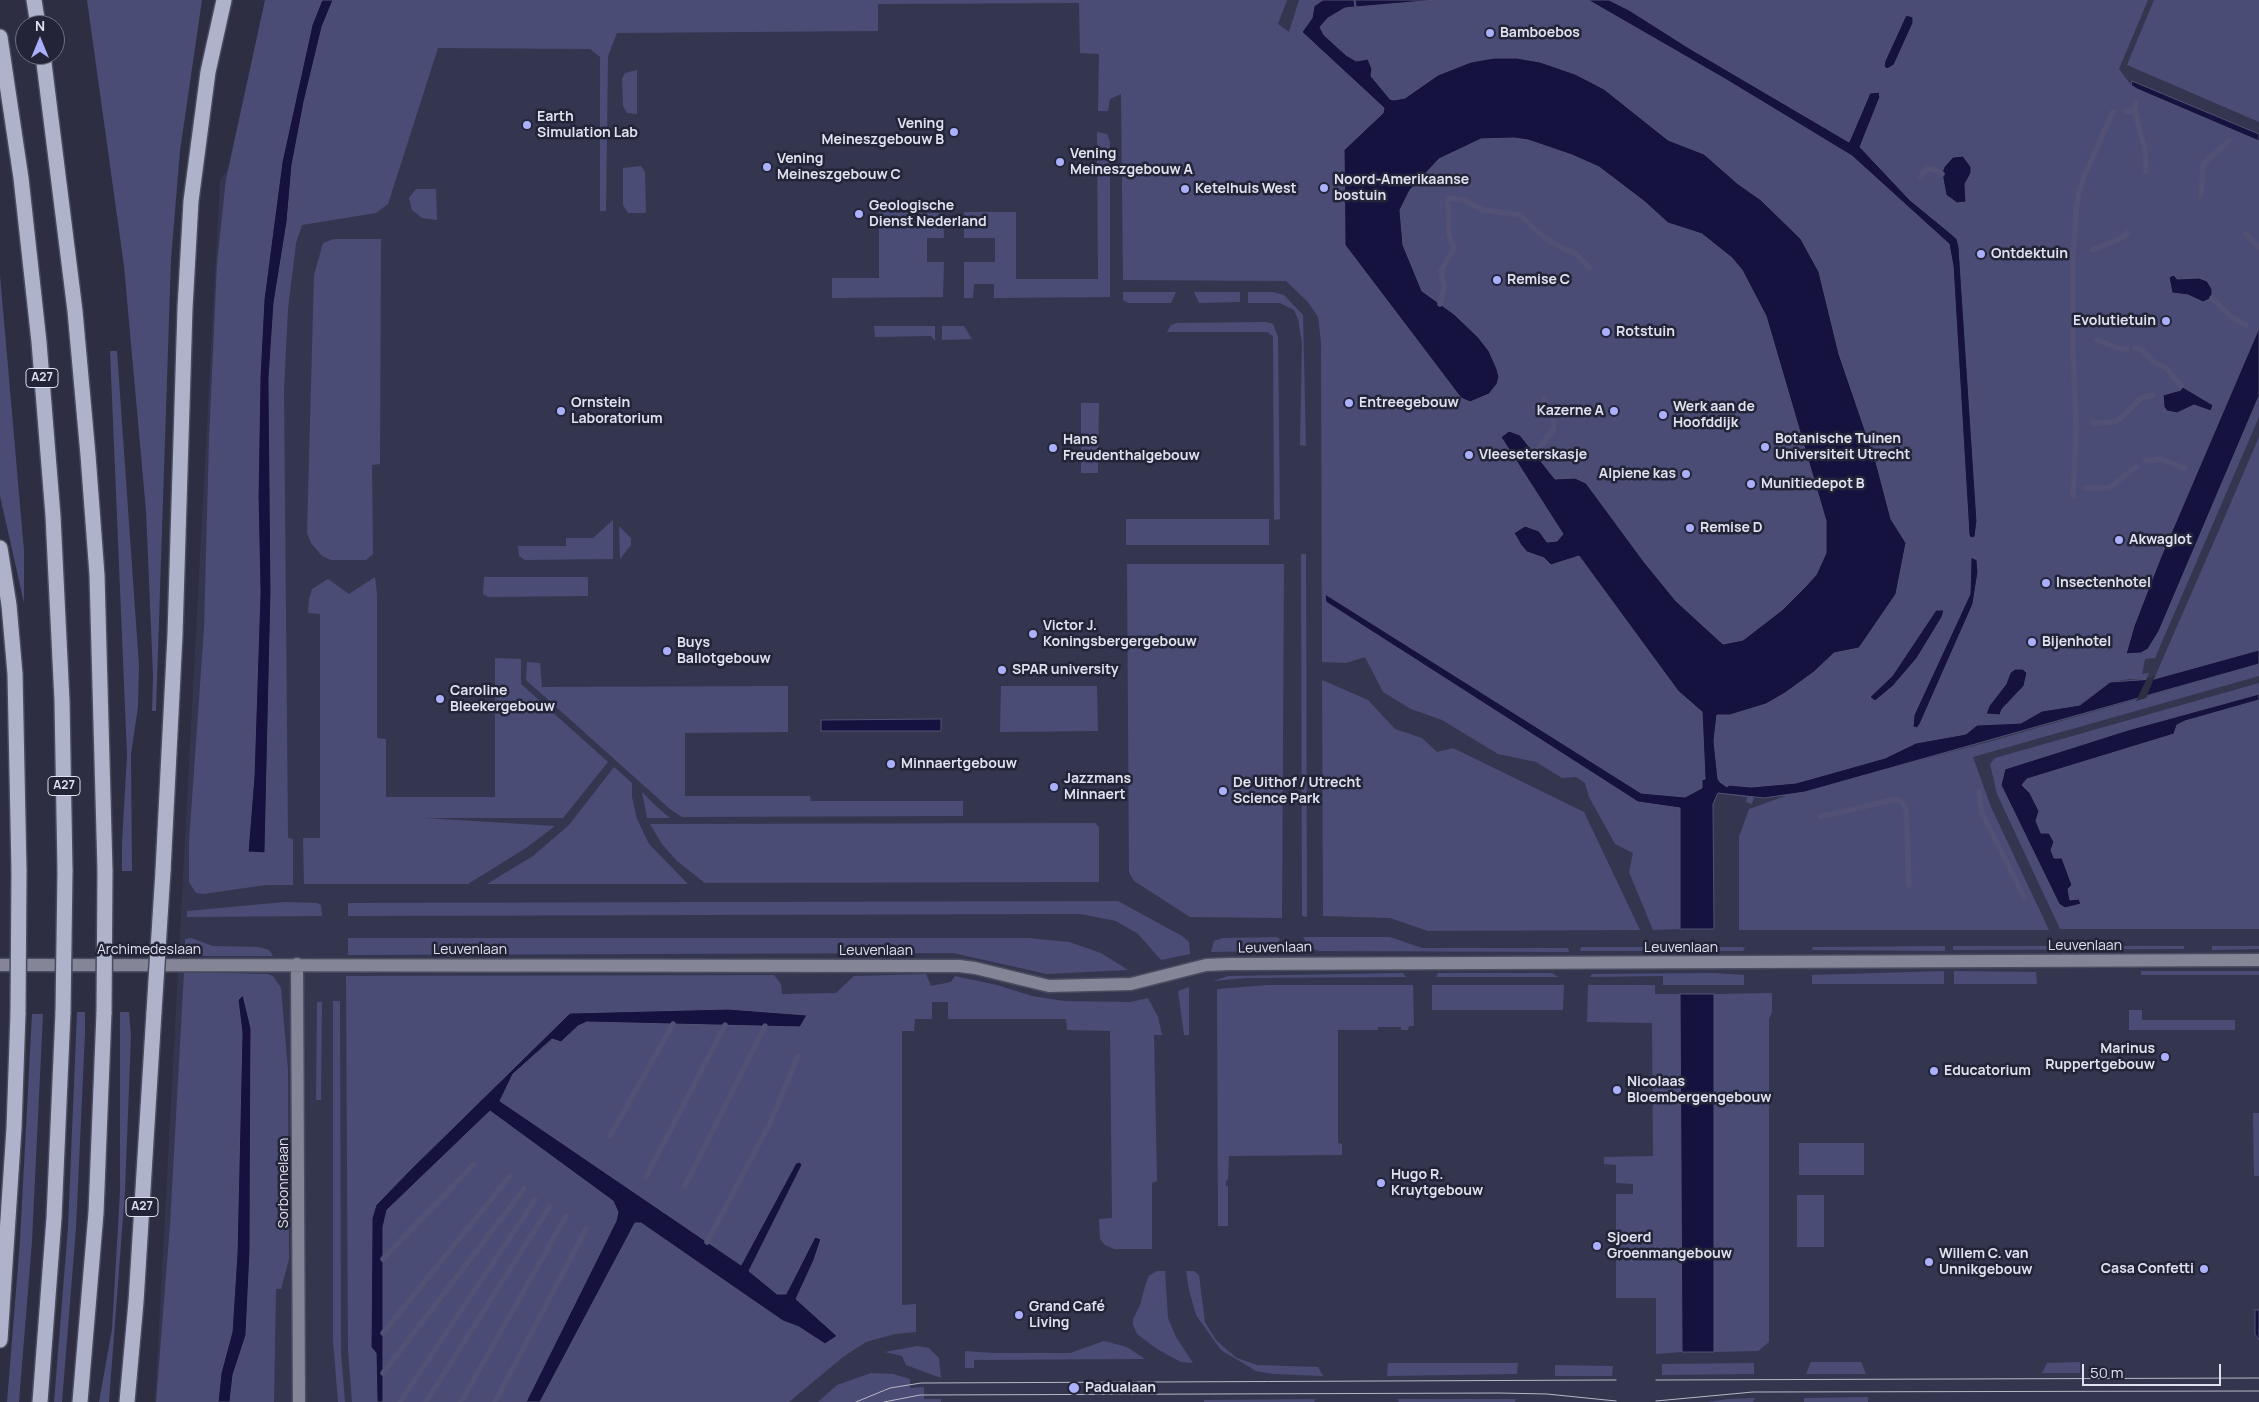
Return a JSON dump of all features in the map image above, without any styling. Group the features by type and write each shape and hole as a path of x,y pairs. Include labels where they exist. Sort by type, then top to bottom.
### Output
{"highway":[{"path":"34,0 36,15"},
{"name":"A27","path":"127,1402 136,1302 162,871 174,645 185,308 191,201 208,72 224,0"},
{"name":"A27","path":"0,37 21,178 37,323 53,516 62,701 65,871 64,1012 54,1218 40,1402"},
{"path":"44,65 75,311 98,593 104,871 104,1012 96,1213 80,1402"},
{"path":"0,548 9,605 15,674 19,871 18,1013 14,1128 0,1340"}],"main road":[{"name":"Leuvenlaan","path":"297,964 959,966 1050,986 1130,984 1206,965 1228,964 2259,960"},
{"name":"Archimedeslaan","path":"0,965 297,964"},
{"name":"Sorbonnelaan","path":"297,964 299,1402"}],"shaded area":[{"path":"87,0 202,0 180,151 171,259 156,711 152,711 153,675 146,511 124,266"},
{"name":"Botanische Tuinen Universiteit Utrecht","path":"265,0 1287,0 1278,24 1289,32 1299,0 1324,0 1314,6 1312,18 1302,32 1356,61 1323,35 1320,27 1328,18 1345,8 1355,7 1354,0 1356,7 1436,0 1588,0 1600,7 1604,0 2148,0 2119,69 2131,85 2259,141 2259,328 2160,559 2134,626 2127,654 2202,529 2259,396 2259,417 2155,658 2145,659 2142,674 2149,673 2146,680 2130,679 2110,682 2079,705 2042,711 2021,723 1977,725 1966,734 1916,743 1885,759 1792,794 1992,741 2259,664 2259,676 1973,757 1991,807 2049,930 1739,930 1739,837 1749,809 1785,796 1754,797 1752,804 1746,802 1747,797 1724,794 1702,788 1685,797 1641,793 1325,594 1638,802 1680,808 1680,929 1653,930 1629,872 1633,853 1615,844 1589,797 1585,783 1576,777 1562,778 1536,762 1498,754 1442,720 1411,709 1383,692 1365,657 1346,663 1322,662 1321,342 1318,317 1308,302 1286,281 1123,280 1121,94 1110,99 1108,111 1098,111 1099,54 1080,53 1079,3 878,4 878,31 617,33 608,56 606,211 600,211 600,57 590,49 438,48 388,204 376,213 302,225 296,243 288,309 284,390 288,838 293,839 293,885 266,885 203,894 196,893 189,882 189,842 204,628 209,439 217,263 226,179"},
{"path":"322,0 333,0 322,27 304,102 292,165 287,222 274,303 269,379 271,592 265,853 248,852 254,776 260,592 258,496 260,376 264,299 282,162 312,25"},
{"name":"De Uithof / Utrecht Science Park","path":"363,0 2259,0 2259,1402 155,1402 220,180"},
{"path":"1323,0 1354,0 1355,7 1345,8 1328,18 1320,27 1324,35 1346,55 1356,61 1368,59 1372,69 1371,76 1390,99 1405,98 1438,75 1471,62 1494,58 1517,58 1540,62 1575,74 1604,89 1668,140 1704,154 1737,183 1761,200 1801,239 1819,272 1839,354 1876,462 1891,519 1906,543 1896,594 1859,648 1834,653 1814,672 1766,704 1730,715 1717,715 1714,741 1718,779 1727,787 1729,785 1751,787 1796,783 1885,758 1916,743 1966,734 1977,725 2021,723 2042,711 2080,705 2110,682 2154,679 2259,650 2259,664 1805,792 1764,798 1718,793 1713,804 1714,929 1680,929 1680,808 1638,802 1326,602 1325,594 1641,793 1685,797 1702,788 1702,780 1705,779 1702,712 1678,691 1579,556 1551,565 1544,558 1527,552 1521,545 1514,533 1525,526 1539,531 1547,542 1557,541 1563,534 1501,437 1509,431 1520,435 1555,479 1575,478 1586,483 1645,563 1676,601 1723,644 1743,640 1782,610 1804,588 1816,575 1826,553 1826,521 1766,316 1742,270 1732,258 1702,234 1668,223 1645,202 1599,167 1572,155 1528,140 1514,138 1481,139 1439,159 1410,190 1400,210 1403,245 1422,291 1454,314 1478,337 1489,351 1497,369 1499,377 1497,384 1489,394 1470,402 1461,398 1345,245 1344,150 1383,113 1384,108 1302,32 1312,18 1314,6"},
{"path":"1355,0 1436,0 1356,7"},
{"path":"1588,0 1609,0 1629,10 1689,48 1849,142 1870,93 1879,92 1880,97 1860,147 1910,200 1957,239 1959,247 1977,521 1975,537 1971,538 1969,535 1953,266 1949,244 1852,156 1725,79"},
{"path":"2154,0 2259,0 2259,122 2127,65"},
{"path":"1906,15 1913,17 1913,23 1894,65 1887,69 1884,66 1885,61"},
{"path":"637,70 637,114 627,113 623,106 622,79 625,73"},
{"path":"2132,81 2259,134 2259,141 2137,89 2131,85"},
{"path":"1097,132 1107,134 1110,142 1110,297 994,298 994,284 974,284 973,298 964,298 964,262 995,262 995,238 964,238 964,212 1016,212 1016,279 1098,279"},
{"path":"1963,156 1971,167 1971,173 1965,184 1966,202 1957,203 1946,195 1942,173 1944,167 1953,157"},
{"path":"641,166 645,172 646,213 628,213 623,205 623,168"},
{"path":"416,189 436,189 437,220 422,218 412,210 409,198"},
{"path":"879,212 943,213 944,238 927,238 927,262 944,262 943,297 832,298 832,278 879,278"},
{"path":"334,239 381,239 380,464 372,465 373,554 366,560 331,560 322,556 311,543 307,533 314,275 323,243"},
{"path":"0,275 24,551 24,603 0,496"},
{"path":"2174,275 2177,279 2199,278 2207,281 2212,289 2212,298 2203,302 2188,295 2172,293 2169,277"},
{"path":"1123,292 1176,292 1171,303 1128,303 1123,300"},
{"path":"1194,292 1240,292 1240,302 1199,303"},
{"path":"1248,292 1273,292 1284,295 1303,315 1306,446 1300,445 1302,343 1298,319 1294,310 1280,303 1248,303"},
{"path":"1266,322 1273,324 1278,337 1280,519 1274,520 1273,336 1267,332 1167,332 1171,325 1177,323"},
{"path":"874,326 935,326 935,341 931,336 875,337"},
{"path":"942,326 964,326 972,339 942,340"},
{"path":"2259,328 2259,396 2159,631 2148,649 2141,653 2126,654 2134,626 2160,559"},
{"path":"110,351 117,351 139,666 138,707 131,754 132,871 122,871 127,755"},
{"path":"2181,386 2213,405 2211,411 2194,405 2177,413 2167,411 2164,407 2163,395 2181,390"},
{"path":"1081,403 1099,403 1098,473 1081,473"},
{"path":"2259,437 2259,650 2154,679 2223,521"},
{"path":"1126,519 1269,519 1269,545 1126,545"},
{"path":"613,520 613,559 525,560 519,556 518,546 566,546 566,538 593,538"},
{"path":"619,526 631,538 631,545 620,559"},
{"path":"1301,554 1306,554 1307,917 1302,916"},
{"path":"1971,557 1977,560 1978,572 1973,604 1920,724 1917,728 1913,727 1914,715 1970,594"},
{"path":"1127,564 1284,564 1282,918 1190,917 1134,881 1129,872"},
{"path":"375,577 377,594 377,738 386,739 386,797 495,797 495,658 521,659 521,684 608,762 563,818 425,818 555,826 526,848 468,884 304,884 303,838 320,838 320,614 308,613 309,599 312,589 328,579 349,594"},
{"path":"484,577 588,577 588,596 488,597 483,594"},
{"path":"1936,610 1944,610 1942,617 1917,658 1893,686 1875,701 1870,697 1892,676"},
{"path":"527,662 540,663 542,687 788,686 788,732 685,733 685,796 810,796 811,801 963,801 963,816 682,817 670,809 526,680"},
{"path":"2015,669 2023,669 2027,673 2024,686 2002,709 2000,715 1986,714 1989,706 2006,684 2010,673"},
{"path":"1322,680 1368,700 1395,729 1422,738 1437,752 1453,748 1584,812 1640,930 1428,931 1390,918 1323,916"},
{"path":"2259,683 2259,694 2128,730 2005,769 2001,785 2059,904 2070,900 2068,889 2050,850 2049,833 2041,833 2021,785 2027,779 2174,734 2177,725 2185,721 2259,700 2259,929 2060,929 1997,794 1990,764 1995,758"},
{"path":"1001,686 1097,686 1098,731 1000,732"},
{"path":"2259,694 2259,700 2185,721 2177,725 2174,734 2027,779 2022,785 2030,793 2039,811 2036,821 2041,833 2049,833 2054,842 2051,850 2054,858 2062,858 2072,885 2068,889 2070,900 2079,899 2081,904 2065,908 2059,904 2001,785 2005,769 2128,730"},
{"path":"941,719 941,731 821,731 821,720"},
{"path":"614,767 632,783 632,797 637,819 649,844 688,884 487,884 533,856 569,825"},
{"path":"642,792 656,806 670,818 647,818"},
{"path":"1095,823 1099,827 1099,882 705,883 677,861 662,844 650,824"},
{"path":"1118,901 1182,936 1189,942 1190,954 1161,960 1138,934 1116,921 1080,914 348,916 348,903"},
{"path":"285,902 316,903 321,905 322,916 187,917 187,911"},
{"path":"1277,937 1280,939 1276,946 1267,951 1211,952 1214,941 1223,938"},
{"path":"1303,937 1390,937 1422,948 1568,948 1569,952 1318,951 1308,946"},
{"path":"191,938 213,946 258,947 269,950 273,956 185,956 185,939"},
{"path":"348,938 1028,938 1069,942 1101,953 1128,970 1047,974 953,953 348,955"},
{"path":"1945,946 1945,951 1812,950 1813,947"},
{"path":"1953,946 2184,946 2184,949 1953,950"},
{"path":"2212,946 2259,946 2259,949 2212,950"},
{"path":"1581,947 1745,948 1743,951 1580,951"},
{"path":"1944,971 1944,984 1812,984 1812,975"},
{"path":"1954,971 2036,972 2037,984 1954,984"},
{"path":"2141,971 2259,971 2259,975 2141,975"},
{"path":"184,972 267,974 273,976 281,988 288,1070 289,1259 281,1289 276,1289 274,1402 156,1402 170,1225"},
{"path":"1403,973 1406,977 1247,978 1213,981 1228,976"},
{"path":"1438,973 1552,973 1558,977 1436,977"},
{"path":"1714,973 1744,975 1744,985 1663,985 1663,976 1590,977 1592,974"},
{"path":"926,974 931,986 951,982 955,976 997,985 1032,996 1064,1001 1130,1002 1148,998 1158,1017 1162,1035 1154,1035 1157,1181 1152,1183 1152,1249 1114,1249 1105,1245 1100,1239 1099,1219 1112,1218 1110,1031 1067,1030 1066,1019 948,1019 948,1002 932,1002 932,1019 915,1019 914,1031 902,1031 902,1305 916,1304 916,1332 895,1334 866,1342 843,1357 789,1402 540,1402 634,1223 641,1223 783,1321 799,1327 825,1344 812,1315 796,1299 814,1260 815,1237 787,1294 777,1294 749,1271 802,1165 800,1162 796,1163 741,1266 500,1101 513,1074 553,1039 561,1042 578,1026 587,1022 754,1025 807,1015 728,1009 570,1013 376,1205 377,1402 352,1402 348,1350 346,976 774,975 781,984 782,994 836,993 854,976"},
{"path":"1267,985 1413,985 1414,1026 1409,1026 1408,1030 1401,1030 1401,1027 1378,1027 1378,1030 1338,1030 1338,1143 1342,1144 1342,1155 1229,1156 1228,1180 1226,1181 1226,1186 1228,1186 1228,1226 1218,1226 1217,989"},
{"path":"1432,985 1564,985 1563,1010 1432,1010"},
{"path":"1588,985 1655,985 1655,994 1680,994 1682,1352 1656,1354 1656,1298 1616,1298 1616,1194 1633,1194 1633,1184 1616,1183 1616,1165 1604,1164 1604,1157 1653,1156 1652,1023 1587,1022"},
{"path":"1189,987 1189,1035 1184,1035 1178,991"},
{"path":"1772,993 1772,1012 1769,1019 1769,1342 1758,1351 1714,1352 1714,994"},
{"path":"1680,994 1714,994 1714,1352 1682,1352"},
{"path":"243,995 251,1028 250,1252 246,1335 233,1375 230,1402 218,1402 221,1373 232,1332 237,1253 242,1033 238,1000"},
{"path":"333,1001 340,1001 341,1353 345,1402 338,1402 333,1341"},
{"path":"317,1002 322,1002 321,1100 316,1100"},
{"path":"728,1009 807,1015 800,1027 587,1022 578,1026 561,1042 552,1039 513,1074 500,1101 741,1265 796,1163 800,1162 802,1165 749,1271 777,1294 786,1294 815,1237 821,1239 814,1260 796,1299 837,1336 825,1344 799,1327 783,1321 641,1223 635,1223 540,1402 526,1402 616,1221 618,1212 613,1201 490,1111 387,1210 383,1227 383,1402 377,1402 376,1353 371,1347 372,1218 376,1205 570,1013"},
{"path":"2129,1010 2142,1010 2142,1020 2235,1020 2235,1030 2129,1030"},
{"path":"77,1012 85,1012 85,1034 76,1228 62,1402 54,1402 68,1227"},
{"path":"120,1012 129,1012 131,1036 125,1191 109,1402 99,1402 112,1329 120,1192"},
{"path":"32,1014 43,1014 32,1241 19,1402 7,1402 20,1241"},
{"path":"490,1110 613,1201 618,1212 616,1221 526,1402 383,1402 383,1227 387,1210"},
{"path":"2253,1113 2259,1113 2259,1176 2254,1176"},
{"path":"1799,1143 1864,1143 1864,1175 1799,1175"},
{"path":"1797,1195 1824,1195 1824,1247 1797,1247"},
{"path":"1157,1271 1165,1271 1168,1318 1176,1337 1193,1363 1181,1362 1157,1349 1137,1334 1133,1325 1133,1319 1140,1305 1149,1276"},
{"path":"1186,1271 1194,1271 1199,1275 1205,1322 1216,1340 1237,1358 1257,1365 1318,1367 1323,1376 1273,1374 1256,1371 1221,1350 1196,1315"},
{"path":"2255,1310 2259,1310 2259,1340 2255,1334"},
{"path":"1104,1341 1127,1347 1145,1359 974,1360 974,1368 965,1368 965,1351 1070,1353"},
{"path":"917,1346 929,1348 939,1358 941,1378 906,1365 902,1356 885,1352"},
{"path":"1811,1362 1861,1362 1866,1374 1806,1374"},
{"path":"2080,1362 2080,1373 2042,1373 2047,1363"},
{"path":"1388,1363 1518,1363 1517,1374 1387,1376"},
{"path":"1754,1363 1754,1374 1662,1375 1662,1364"},
{"path":"1555,1365 1613,1366 1612,1376 1555,1376"},
{"path":"871,1373 893,1374 910,1379 910,1388 924,1387 924,1399 941,1399 941,1402 818,1402 837,1385"},
{"path":"1868,1397 1868,1402 1804,1402 1804,1398"},
{"path":"1755,1398 1753,1402 1707,1402 1728,1399"},
{"path":"1316,1399 1314,1402 1204,1402 1204,1400"},
{"path":"1397,1399 1516,1399 1515,1402 1399,1402"}],"pier":[{"path":"2155,676 2146,698 2136,701 2147,678"}],"waterway":[{"path":"2136,102 2135,112 2145,150 2146,172"},
{"path":"2126,111 2135,112"},
{"path":"2073,496 2076,428 2073,351 2073,256 2076,212 2079,191 2085,174 2113,112"},
{"path":"2201,196 2203,164 2229,141"},
{"path":"1921,177 1927,169 1933,169 1942,174"},
{"path":"1440,304 1444,288 1441,271 1454,248 1449,236 1448,198 1464,200 1483,210 1520,215 1552,243 1576,254 1589,267"},
{"path":"2092,250 2124,237 2127,233"},
{"path":"2246,234 2259,247"},
{"path":"2212,298 2231,317 2246,325"},
{"path":"2097,340 2121,349 2127,349"},
{"path":"2135,348 2142,350 2152,361 2166,368 2181,386"},
{"path":"2093,423 2114,422 2120,419 2141,398 2153,395"},
{"path":"1534,454 1553,430 1554,421 1544,398"},
{"path":"2145,461 2160,459 2185,468"},
{"path":"2086,488 2109,488 2136,467"},
{"path":"1979,792 1982,813 2024,897"},
{"path":"1820,817 1896,799 1902,801 1906,810 1909,885"},
{"path":"610,1136 673,1024"},
{"path":"646,1177 725,1025"},
{"path":"685,1186 765,1026"},
{"path":"707,1242 770,1123 798,1056"},
{"path":"383,1259 474,1164"},
{"path":"383,1333 510,1176"},
{"path":"383,1373 524,1189"},
{"path":"400,1402 535,1200"},
{"path":"426,1402 550,1206"},
{"path":"461,1402 566,1216"},
{"path":"495,1402 586,1229"}],"tram line":[{"path":"1656,1380 2259,1378"},
{"path":"856,1402 890,1388 921,1383 1616,1380"},
{"path":"1656,1401 1753,1392 2259,1391"},
{"path":"884,1402 920,1395 1499,1393 1547,1394 1616,1401"}],"place":[{"name":"Bamboebos","path":"1490,33"},
{"name":"Earth Simulation Lab","path":"527,125"},
{"name":"Vening Meineszgebouw B","path":"954,132"},
{"name":"Vening Meineszgebouw A","path":"1060,162"},
{"name":"Vening Meineszgebouw C","path":"767,167"},
{"name":"Noord-Amerikaanse bostuin","path":"1324,188"},
{"name":"Ketelhuis West","path":"1185,189"},
{"name":"Geologische Dienst Nederland","path":"859,214"},
{"name":"Ontdektuin","path":"1981,254"},
{"name":"Remise C","path":"1497,280"},
{"name":"Evolutietuin","path":"2166,321"},
{"name":"Rotstuin","path":"1606,332"},
{"name":"Entreegebouw","path":"1349,403"},
{"name":"Ornstein Laboratorium","path":"561,411"},
{"name":"Kazerne A","path":"1614,411"},
{"name":"Werk aan de Hoofddijk","path":"1663,415"},
{"name":"Botanische Tuinen Universiteit Utrecht","path":"1765,447"},
{"name":"Hans Freudenthalgebouw","path":"1053,448"},
{"name":"Vleeseterskasje","path":"1469,455"},
{"name":"Alpiene kas","path":"1686,474"},
{"name":"Munitiedepot B","path":"1751,484"},
{"name":"Remise D","path":"1690,528"},
{"name":"Akwaglot","path":"2119,540"},
{"name":"Insectenhotel","path":"2046,583"},
{"name":"Victor J. Koningsbergergebouw","path":"1033,634"},
{"name":"Bijenhotel","path":"2032,642"},
{"name":"Buys Ballotgebouw","path":"667,651"},
{"name":"SPAR university","path":"1002,670"},
{"name":"Caroline Bleekergebouw","path":"440,699"},
{"name":"Minnaertgebouw","path":"891,764"},
{"name":"Jazzmans Minnaert","path":"1054,787"},
{"name":"De Uithof / Utrecht Science Park","path":"1223,791"},
{"name":"Marinus Ruppertgebouw","path":"2165,1057"},
{"name":"Educatorium","path":"1934,1071"},
{"name":"Nicolaas Bloembergengebouw","path":"1617,1090"},
{"name":"Hugo R. Kruytgebouw","path":"1381,1183"},
{"name":"Sjoerd Groenmangebouw","path":"1597,1246"},
{"name":"Willem C. van Unnikgebouw","path":"1929,1262"},
{"name":"Casa Confetti","path":"2204,1269"},
{"name":"Grand Café Living","path":"1019,1315"},
{"name":"Padualaan","path":"1074,1388"}]}
